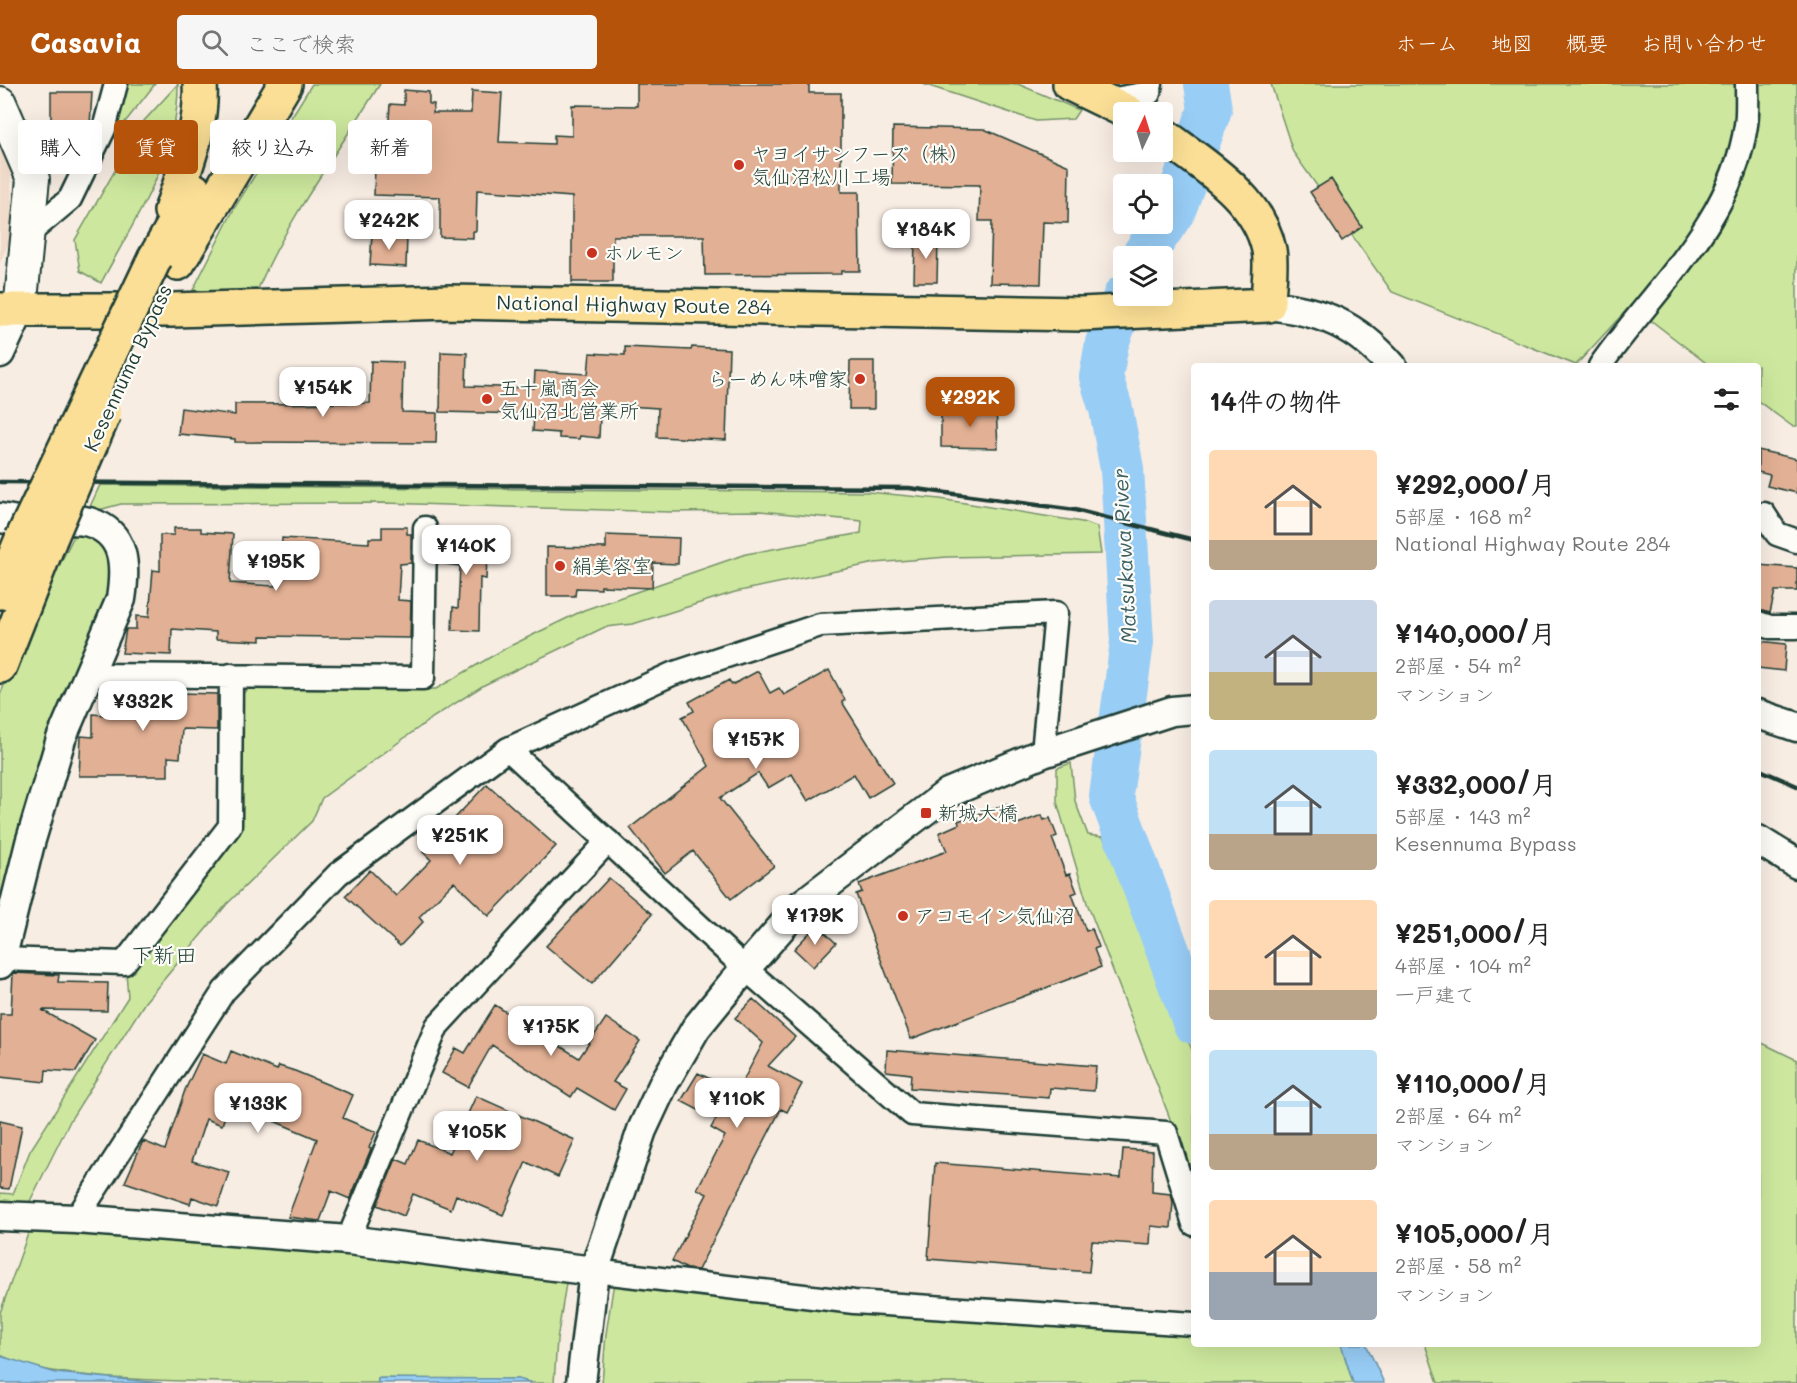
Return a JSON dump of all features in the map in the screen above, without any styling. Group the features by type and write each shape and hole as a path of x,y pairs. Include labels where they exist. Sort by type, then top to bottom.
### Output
{"highway":[{"path":"164,256 197,131 201,101 200,84"},
{"name":"Kesennuma Bypass","path":"0,592 24,532 164,256 261,84"},
{"name":"Kesennuma Bypass","path":"164,256 202,219 285,84"},
{"path":"202,219 300,84"},
{"path":"1048,84 1102,99"},
{"path":"1070,84 1102,99"},
{"path":"1173,142 1228,185 1257,216 1269,251 1268,305"},
{"name":"National Highway Route 284","path":"10,310 172,310 450,302 1081,314 1268,305"},
{"name":"Kesennuma Bypass","path":"0,666 24,532"}],"main road":[{"path":"0,103 33,179 27,235 10,310"}],"street":[{"path":"27,235 70,199 104,129 116,84"},
{"path":"1102,99 1149,93 1151,84"},
{"path":"1602,363 1617,341 1680,267 1724,194 1740,152 1744,133 1747,84"},
{"path":"1268,305 1307,309 1344,323 1376,347 1389,363"},
{"path":"0,353 10,310"},
{"path":"1764,514 1777,534 1797,541"},
{"path":"24,532 32,523 88,522 113,534 123,552 123,588 91,675 61,739 30,843 0,961 124,963 230,826 231,675"},
{"path":"91,675 423,678 425,528"},
{"path":"76,1219 224,991 338,874 508,748 672,674 820,625 1056,613 1043,753"},
{"path":"1761,624 1770,627 1797,627"},
{"path":"581,1383 594,1271 642,1130 663,1085 696,1028 801,905 948,793 1043,753 1183,710"},
{"path":"1761,715 1797,727"},
{"path":"508,748 747,970 912,1114 1166,1133 1191,1214"},
{"path":"348,1240 437,1026 608,841"},
{"path":"1761,842 1797,864"},
{"path":"0,1216 76,1219 348,1240 854,1302 1191,1324"}],"shaded area":[{"path":"0,137 9,154 14,231 0,263"}],"green space":[{"path":"125,84 155,84 127,120 116,120"},
{"path":"178,84 174,120 145,120"},
{"path":"312,84 380,84 357,120 348,120 348,134 336,152 336,120 289,120"},
{"path":"923,84 1018,84 1079,110 1073,119 1036,121"},
{"path":"1271,84 1797,84 1797,426 1792,426 1761,403 1761,363 1706,363 1631,305 1578,363 1571,363 1392,292 1293,152"},
{"path":"114,172 158,174 140,212 101,283 80,271 75,240"},
{"path":"256,174 322,174 283,237 258,289 222,293 193,290 235,207"},
{"path":"100,485 868,492 940,499 1082,522 1097,527 1101,554 947,557 875,563 735,592 633,624 605,627 484,685 432,718 322,798 312,821 227,904 145,1002 71,1119 25,1211 0,1209 0,1193 13,1194 30,1151 128,997 126,972 184,903 241,826 243,693 250,688 436,689 506,648 584,610 746,554 861,533 862,521 760,511 670,512 385,503 121,504 87,513"},
{"path":"82,531 95,534 119,572 0,921 0,695 29,626 74,536"},
{"path":"1071,763 1075,801 1088,835 1103,837 1138,910 1167,994 1191,1047 1191,1184 1169,1116 1087,903 1057,802 1057,768"},
{"path":"1761,1042 1797,1060 1797,1383 1438,1383 1426,1347 1761,1347"},
{"path":"29,1231 226,1237 567,1277 557,1340 554,1383 532,1383 518,1379 378,1379 378,1383 178,1381 83,1375 13,1361 0,1355 0,1313"},
{"path":"614,1282 904,1314 1049,1326 1191,1334 1191,1347 1342,1347 1353,1383 602,1383 606,1334"}],"water":[{"path":"1342,1347 1367,1347 1384,1383 1353,1383"},
{"path":"0,1356 56,1373 162,1383 0,1383"},
{"path":"378,1378 518,1379 532,1383 378,1383"}],"building":[{"path":"637,84 809,84 809,93 841,93 841,192 859,192 860,271 841,271 841,274 705,275 704,236 613,236 613,282 572,282 572,197 477,190 476,231 473,231 473,238 440,237 440,197 374,195 375,174 432,174 432,120 389,120 390,104 404,105 404,90 429,92 429,104 434,104 433,113 471,113 472,91 502,93 499,142 554,144 554,135 572,136 572,105 637,106"},
{"path":"51,92 92,92 90,120 51,120"},
{"path":"893,127 984,129 1069,166 1068,223 1043,222 1041,284 990,283 992,221 979,221 980,185 892,184"},
{"path":"1331,179 1362,227 1342,241 1310,192"},
{"path":"372,234 407,236 406,267 370,265"},
{"path":"915,239 938,239 937,282 914,282"},
{"path":"625,347 729,349 726,440 657,437 658,408 611,405 610,417 600,416 599,438 580,436 579,439 559,438 559,433 533,431 534,414 440,412 441,352 467,353 466,386 534,388 535,371 588,374 590,353 625,355"},
{"path":"371,361 403,362 402,412 437,413 436,443 235,442 235,439 178,434 181,408 235,415 235,404 370,403"},
{"path":"850,361 874,361 874,409 849,409"},
{"path":"955,406 996,407 998,448 941,447 941,412 955,412"},
{"path":"1761,451 1797,459 1797,493 1767,486 1770,475 1761,473"},
{"path":"382,527 407,527 407,534 411,534 411,563 400,564 398,600 411,601 410,638 261,636 261,641 216,639 216,632 172,629 171,655 122,653 126,629 136,629 136,616 149,617 153,570 160,571 160,535 174,535 174,528 201,528 201,532 233,534 230,583 275,586 275,581 280,581 282,538 369,543 369,538 382,538"},
{"path":"438,535 488,537 486,579 480,578 479,631 452,630 453,607 458,608 460,566 438,563"},
{"path":"606,535 679,538 678,564 653,563 652,588 601,586 601,589 576,588 575,596 547,596 547,547 606,548"},
{"path":"1761,565 1797,568 1797,591 1775,591 1770,613 1761,611"},
{"path":"1761,641 1786,644 1784,671 1761,668"},
{"path":"829,670 845,700 842,702 893,783 868,798 854,774 808,801 792,774 768,788 758,773 720,798 774,866 731,899 693,851 665,873 630,828 709,766 682,717 694,711 689,702 729,680 732,685 758,671 770,693 779,688 784,695"},
{"path":"105,691 217,694 217,730 182,729 180,758 168,757 168,776 79,776 81,736 93,737 93,714 104,715"},
{"path":"487,784 556,846 489,916 454,882 419,917 423,922 400,946 345,896 370,870 396,896 431,860 423,852"},
{"path":"1007,804 1015,825 1042,815 1044,820 1050,818 1057,836 1052,838 1066,875 1070,874 1077,892 1072,894 1086,931 1092,929 1099,947 1094,949 1101,967 911,1039 856,894 862,892 859,884 947,851 939,833 959,824 958,821"},
{"path":"609,878 652,914 592,984 546,946"},
{"path":"817,925 836,943 813,967 794,949"},
{"path":"13,973 59,975 58,982 108,983 107,1011 42,1010 95,1040 76,1072 46,1070 45,1082 0,1077 0,1014 11,1014"},
{"path":"753,999 795,1037 768,1066 802,1084 787,1112 781,1109 698,1270 687,1269 672,1261 707,1194 697,1189 725,1136 711,1128 716,1119 681,1101 698,1073 737,1092 763,1043 735,1018"},
{"path":"495,1005 579,1058 606,1018 640,1041 613,1082 626,1089 614,1110 577,1088 571,1097 492,1045 468,1087 442,1073 456,1048 465,1053"},
{"path":"887,1050 1096,1066 1094,1091 1050,1088 1049,1098 910,1088 911,1074 886,1071"},
{"path":"231,1051 277,1070 279,1066 295,1071 353,1095 343,1118 376,1132 350,1199 331,1191 320,1221 288,1217 317,1139 274,1121 279,1108 234,1090 222,1125 206,1119 192,1161 229,1172 218,1206 192,1197 190,1204 125,1182 143,1141 165,1150 185,1090 202,1054 226,1064"},
{"path":"476,1096 575,1140 558,1177 526,1162 503,1215 456,1195 451,1209 413,1194 404,1216 377,1205 396,1159 408,1164 418,1140 450,1153"},
{"path":"0,1121 22,1126 9,1189 0,1188"},
{"path":"1123,1149 1153,1151 1152,1192 1171,1194 1173,1202 1171,1228 1151,1226 1150,1245 1092,1241 1089,1272 928,1259 935,1163 1121,1178"}],"waterway":[{"name":"Matsukawa River","path":"1150,246 1174,210 1210,109 1206,84"},
{"name":"Matsukawa River","path":"1121,306 1107,343 1101,377 1111,409 1122,469 1132,642 1111,796 1191,1014"}],"railway":[{"path":"0,482 909,488 1075,510 1191,539"},
{"path":"1761,770 1797,786"}],"place":[{"name":"ヤヨイサンフーズ（株） 気仙沼松川工場","path":"739,165"},
{"name":"ホルモン","path":"592,253"},
{"name":"らーめん味噌家","path":"860,379"},
{"name":"五十嵐商会 気仙沼北営業所","path":"487,399"},
{"name":"絹美容室","path":"560,566"},
{"name":"新城大橋","path":"926,813"},
{"name":"アコモイン気仙沼","path":"903,916"}],"district":[{"name":"下新田","path":"164,955"}]}
